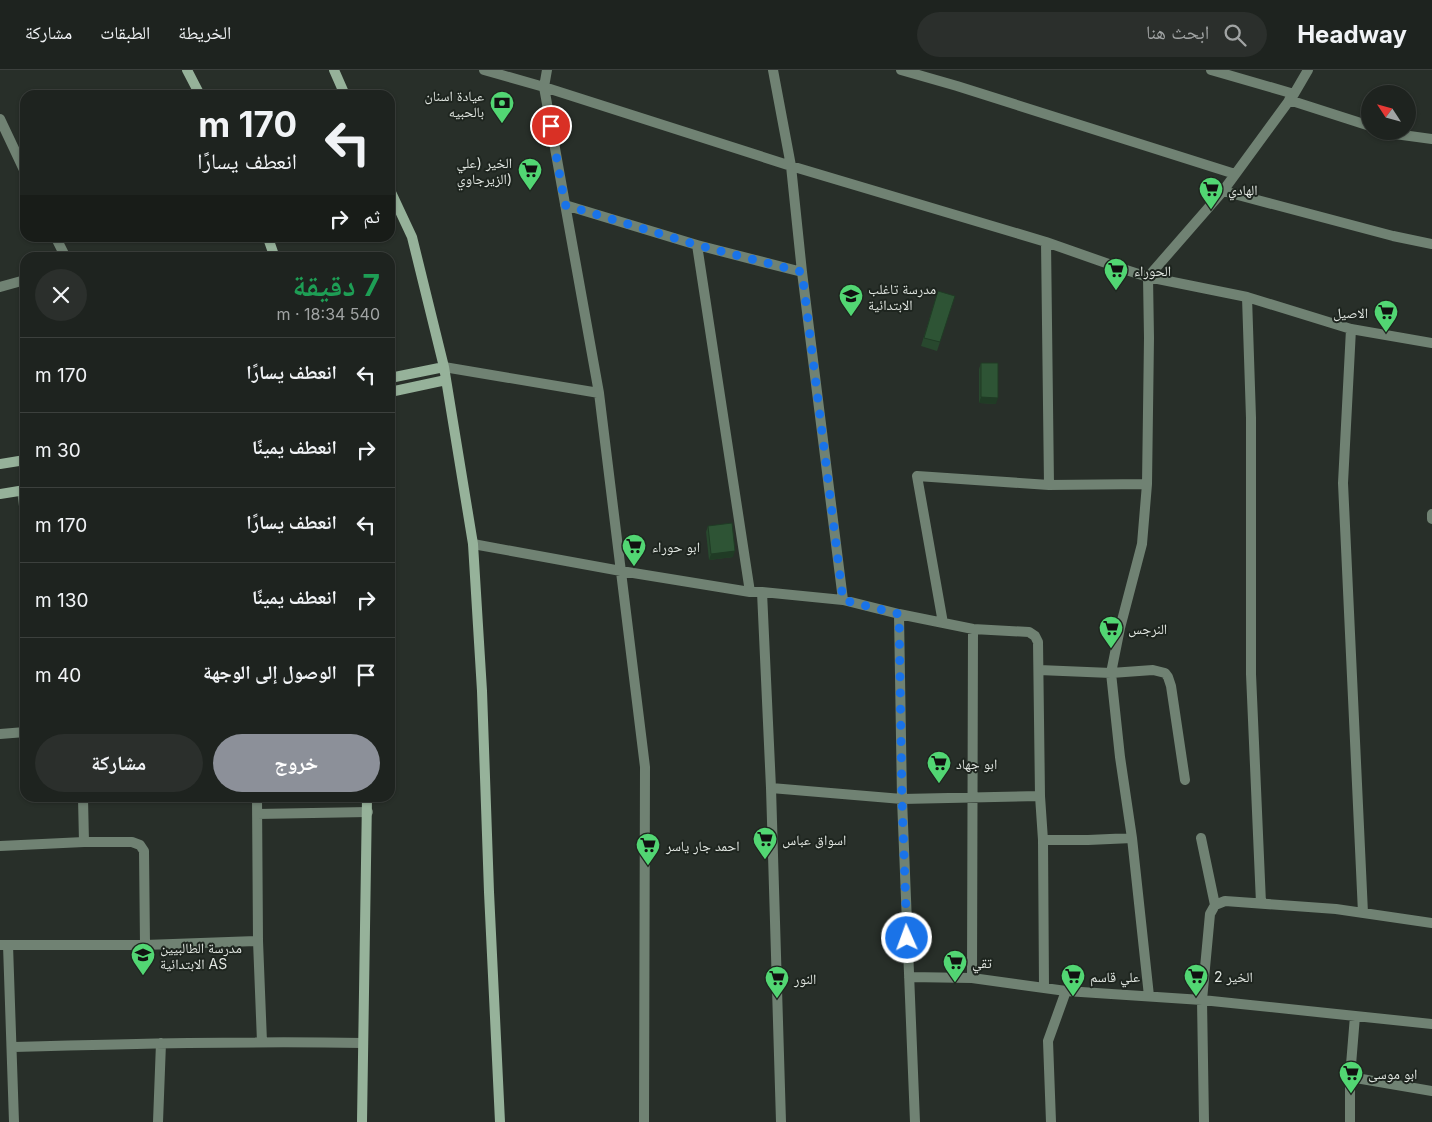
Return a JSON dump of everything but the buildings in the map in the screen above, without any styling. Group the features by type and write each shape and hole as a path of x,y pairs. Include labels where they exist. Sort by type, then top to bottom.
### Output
{"street":[{"path":"187,70 197,90"},
{"path":"334,70 343,90"},
{"path":"484,70 544,87 791,166 1046,242 1148,277 1247,297 1351,329 1432,343"},
{"path":"547,70 544,87 599,393 644,767 644,1122"},
{"path":"773,70 791,166 802,272 843,600"},
{"path":"901,70 1234,174"},
{"path":"1211,70 1361,123"},
{"path":"1149,996 1132,838 1110,674 1142,544 1147,484 1148,277 1223,191 1291,97 1308,70"},
{"path":"0,119 20,161"},
{"path":"1416,137 1432,139"},
{"path":"1223,191 1394,236 1432,244"},
{"path":"395,201 412,237 444,367 474,544 500,1122"},
{"path":"565,205 697,245 802,272"},
{"path":"1046,242 1049,485"},
{"path":"697,245 750,592"},
{"path":"0,287 20,281"},
{"path":"1247,297 1251,418 1251,674 1261,904"},
{"path":"1351,329 1343,483 1363,913"},
{"path":"395,377 444,367 599,393"},
{"path":"395,391 446,380"},
{"path":"0,464 20,461"},
{"path":"943,623 917,476 1049,485 1147,484"},
{"path":"2,495 20,491"},
{"path":"474,544 750,592 843,600 973,629 1029,632 1035,636 1038,642 1039,670 1044,987"},
{"path":"762,592 771,788 781,1122"},
{"path":"899,614 902,800 915,1122"},
{"path":"972,978 973,629"},
{"path":"1039,670 1110,674 1153,670 1164,673 1168,677 1171,686 1185,780"},
{"path":"0,734 20,732"},
{"path":"771,788 902,800 1040,796"},
{"path":"83,802 84,842"},
{"path":"257,802 258,941 262,1042"},
{"path":"362,1122 367,802"},
{"path":"257,814 368,812"},
{"path":"1043,840 1132,838"},
{"path":"1201,838 1215,905"},
{"path":"0,846 84,842 132,842 140,846 144,850 145,945"},
{"path":"1204,1122 1202,1000 1210,914 1215,905 1225,901 1336,909 1432,923"},
{"path":"14,1122 12,1047 4,945 145,945 258,941"},
{"path":"909,977 972,978 1066,991 1202,1000 1432,1024"},
{"path":"1051,1122 1048,1041 1066,991"},
{"path":"1350,1122 1350,1077 1355,1016"},
{"path":"12,1047 161,1043 362,1043"},
{"path":"158,1122 161,1043"},
{"path":"1350,1077 1432,1091"}],"place":[{"name":"عيادة اسنان بالحبيه","path":"502,124"},
{"name":"الخير (علي الزيرجاوي)","path":"530,191"},
{"name":"الهادي","path":"1211,210"},
{"name":"الحوراء","path":"1116,291"},
{"name":"مدرسة تاغلب الابتدائية","path":"851,317"},
{"name":"الاصيل","path":"1386,333"},
{"name":"ابو حوراء","path":"634,567"},
{"name":"النرجس","path":"1111,649"},
{"name":"ابو جهاد","path":"939,784"},
{"name":"اسواق عباس","path":"765,860"},
{"name":"احمد جار ياسر","path":"648,866"},
{"name":"مدرسة الطالبيين الابتدائية AS","path":"143,976"},
{"name":"تقي","path":"955,983"},
{"name":"علي قاسم","path":"1073,997"},
{"name":"الخير 2","path":"1196,997"},
{"name":"النور","path":"777,999"},
{"name":"ابو موسى","path":"1351,1094"}],"route":[{"path":"551,126 565,205 697,245 802,272 843,600 899,614 902,800 907,938"}]}
